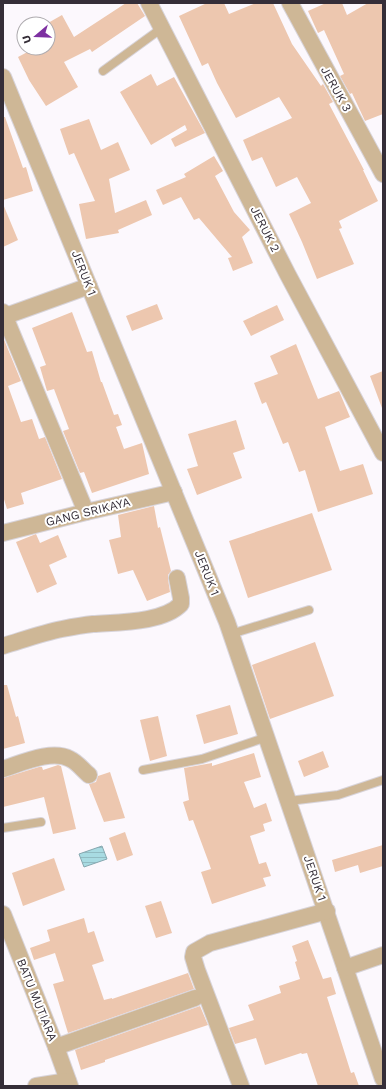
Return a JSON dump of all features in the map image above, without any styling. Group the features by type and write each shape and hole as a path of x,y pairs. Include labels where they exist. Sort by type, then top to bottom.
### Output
{"street":[{"name":"JERUK 2","path":"149,3 288,275 383,453"},
{"name":"JERUK 3","path":"290,3 383,174"},
{"name":"JERUK 1","path":"3,77 231,634 327,911 383,1079"},
{"path":"86,512 4,315 89,286"},
{"name":"GANG SRIKAYA","path":"3,533 174,492"},
{"path":"3,646 62,629 92,624 121,623 167,613 177,608 181,604 177,578"},
{"path":"3,769 50,755 60,755 70,759 89,775"},
{"path":"241,1086 197,970 193,957 194,952 210,943 327,911"},
{"name":"BATU MUTIARA","path":"3,914 69,1083"},
{"path":"345,968 383,955"},
{"path":"56,1047 195,998"},
{"path":"36,1086 69,1083"}],"lane":[{"path":"103,71 162,28"},
{"path":"231,634 309,610"},
{"path":"143,770 202,759 267,737"},
{"path":"289,801 338,795 383,780"},
{"path":"3,828 41,822"}],"water":[{"path":"102,846 107,859 84,867 79,854"}],"building":[{"path":"126,3 137,3 145,16 92,52 90,49 64,62 78,87 46,106 29,80 18,57 56,56 56,18 62,15 74,37"},
{"path":"207,3 224,3 229,14 256,3 273,3 292,44 321,86 323,84 333,102 329,104 364,170 378,201 339,221 342,228 339,229 354,264 317,279 289,214 311,203 297,177 276,187 262,157 252,161 243,140 292,118 279,97 236,118 208,63 202,66 179,16"},
{"path":"326,3 342,3 347,15 368,3 383,3 383,114 365,121 352,93 350,94 340,76 344,74 324,30 318,33 308,11"},
{"path":"151,74 157,86 174,77 205,133 175,147 171,139 187,130 185,125 151,145 120,92"},
{"path":"3,117 5,117 23,168 26,167 33,191 3,200"},
{"path":"89,119 101,150 118,142 130,170 109,179 115,213 146,200 152,215 118,230 119,233 86,239 79,204 95,201 74,153 69,155 60,129"},
{"path":"214,156 223,171 215,176 234,212 250,230 242,237 253,263 233,271 228,258 232,257 199,218 194,220 181,197 163,205 156,190 186,177 184,174"},
{"path":"3,204 18,240 3,247"},
{"path":"157,304 163,319 132,331 126,316"},
{"path":"277,305 284,320 251,336 243,321"},
{"path":"72,312 87,352 92,351 101,382 114,415 118,414 122,425 116,427 124,449 142,443 149,474 92,493 84,472 80,473 63,431 69,429 54,389 47,391 40,367 46,365 32,328"},
{"path":"3,337 21,381 8,386 21,422 32,419 39,439 45,437 62,479 21,493 24,504 7,509 3,496"},
{"path":"296,344 318,399 339,391 350,417 325,427 340,471 363,464 373,494 318,512 305,470 299,472 288,442 283,444 266,402 262,404 254,383 278,374 270,356"},
{"path":"383,371 383,408 382,408 370,376"},
{"path":"236,420 245,449 233,453 242,478 197,495 187,469 198,466 188,434"},
{"path":"154,506 158,528 160,527 171,571 168,575 170,592 147,601 133,570 118,574 109,540 121,537 118,515"},
{"path":"312,513 332,570 248,598 229,541"},
{"path":"36,534 40,543 58,535 67,557 49,565 57,584 37,593 16,542"},
{"path":"315,642 334,696 270,719 252,665"},
{"path":"3,685 7,685 16,717 18,716 25,743 3,749"},
{"path":"230,705 238,734 204,744 196,715"},
{"path":"158,716 167,756 150,761 140,720"},
{"path":"323,751 329,767 304,777 298,761"},
{"path":"254,753 261,777 244,782 254,808 266,803 272,821 263,824 265,831 250,836 259,864 266,862 271,876 263,878 266,886 212,904 201,872 211,869 193,820 189,821 183,802 189,800 184,768 212,763 212,766"},
{"path":"58,765 61,766 76,829 53,834 44,797 3,807 3,778 39,767 42,767 43,770"},
{"path":"110,772 125,818 104,822 89,784 96,782 98,776"},
{"path":"125,832 133,855 117,861 109,838"},
{"path":"383,845 383,866 360,873 358,865 335,872 332,860"},
{"path":"54,858 65,890 23,906 12,873"},
{"path":"161,901 172,933 156,938 145,906"},
{"path":"84,918 88,933 94,931 104,961 92,965 104,1000 112,999 188,973 194,989 68,1033 53,984 64,981 55,953 34,960 30,948 50,941 47,930"},
{"path":"308,940 323,979 331,977 336,994 327,997 351,1073 354,1072 359,1086 318,1086 307,1053 301,1053 265,1065 256,1038 235,1044 229,1028 254,1020 248,1005 281,993 279,986 300,979 295,962 297,961 292,946"},
{"path":"200,1006 208,1025 105,1060 105,1062 81,1070 75,1050"}]}
